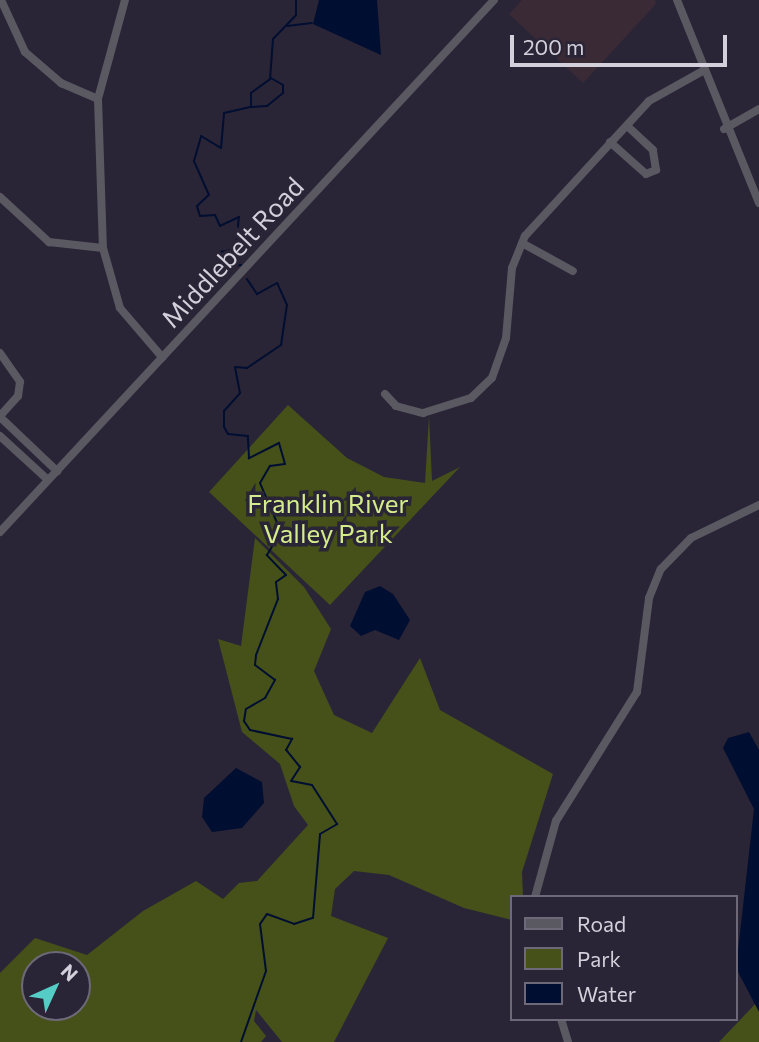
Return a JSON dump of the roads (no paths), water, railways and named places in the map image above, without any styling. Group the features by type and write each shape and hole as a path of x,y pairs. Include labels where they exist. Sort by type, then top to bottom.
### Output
{"street":[{"path":"1,0 25,52 61,83 98,99"},
{"path":"125,0 98,99 103,248 120,309 162,357"},
{"name":"Middlebelt Road","path":"0,532 494,0"},
{"path":"677,0 724,129 759,203"},
{"path":"385,394 396,406 423,413 471,398 492,378 522,243 610,142 649,102 703,71"},
{"path":"724,129 759,109"},
{"path":"610,142 646,174 656,170 653,150 627,126"},
{"path":"1,200 49,242 103,248"},
{"path":"522,243 573,271"},
{"path":"0,354 20,382 18,396 0,416 57,471"},
{"path":"0,436 48,480"},
{"path":"536,895 556,821 637,692 649,598 661,569 691,538 759,505"},
{"path":"562,1021 568,1042"}],"water":[{"path":"319,0 377,0 381,55 313,24"},
{"path":"380,586 393,594 410,620 399,640 375,630 361,636 350,626 365,592"},
{"path":"749,732 759,750 759,1012 738,972 738,950 754,809 723,748 728,738"},
{"path":"236,768 262,782 264,803 242,828 212,832 202,817 204,798"}],"waterway":[{"path":"241,265 224,266 218,259 220,252 236,249 239,217 220,226 215,215 200,216 197,206 209,195 194,161 201,136 221,148 224,113 251,107 251,93 270,79 273,39 296,15 296,0"},
{"path":"287,26 312,23"},
{"path":"251,107 267,106 283,93 283,85 271,78"},
{"path":"241,1042 266,971 260,924 267,914 294,924 313,918 320,834 337,824 312,785 291,781 300,767 286,750 292,739 250,730 244,721 246,709 265,698 275,680 255,665 256,655 278,599 276,582 286,575 267,555 281,532 260,483 270,466 285,464 279,443 249,458 248,436 228,434 224,427 224,411 240,393 235,367 247,368 281,345 287,305 277,283 257,294 247,279"}],"park label":[{"name":"Franklin River Valley Park","path":"328,518"}]}
